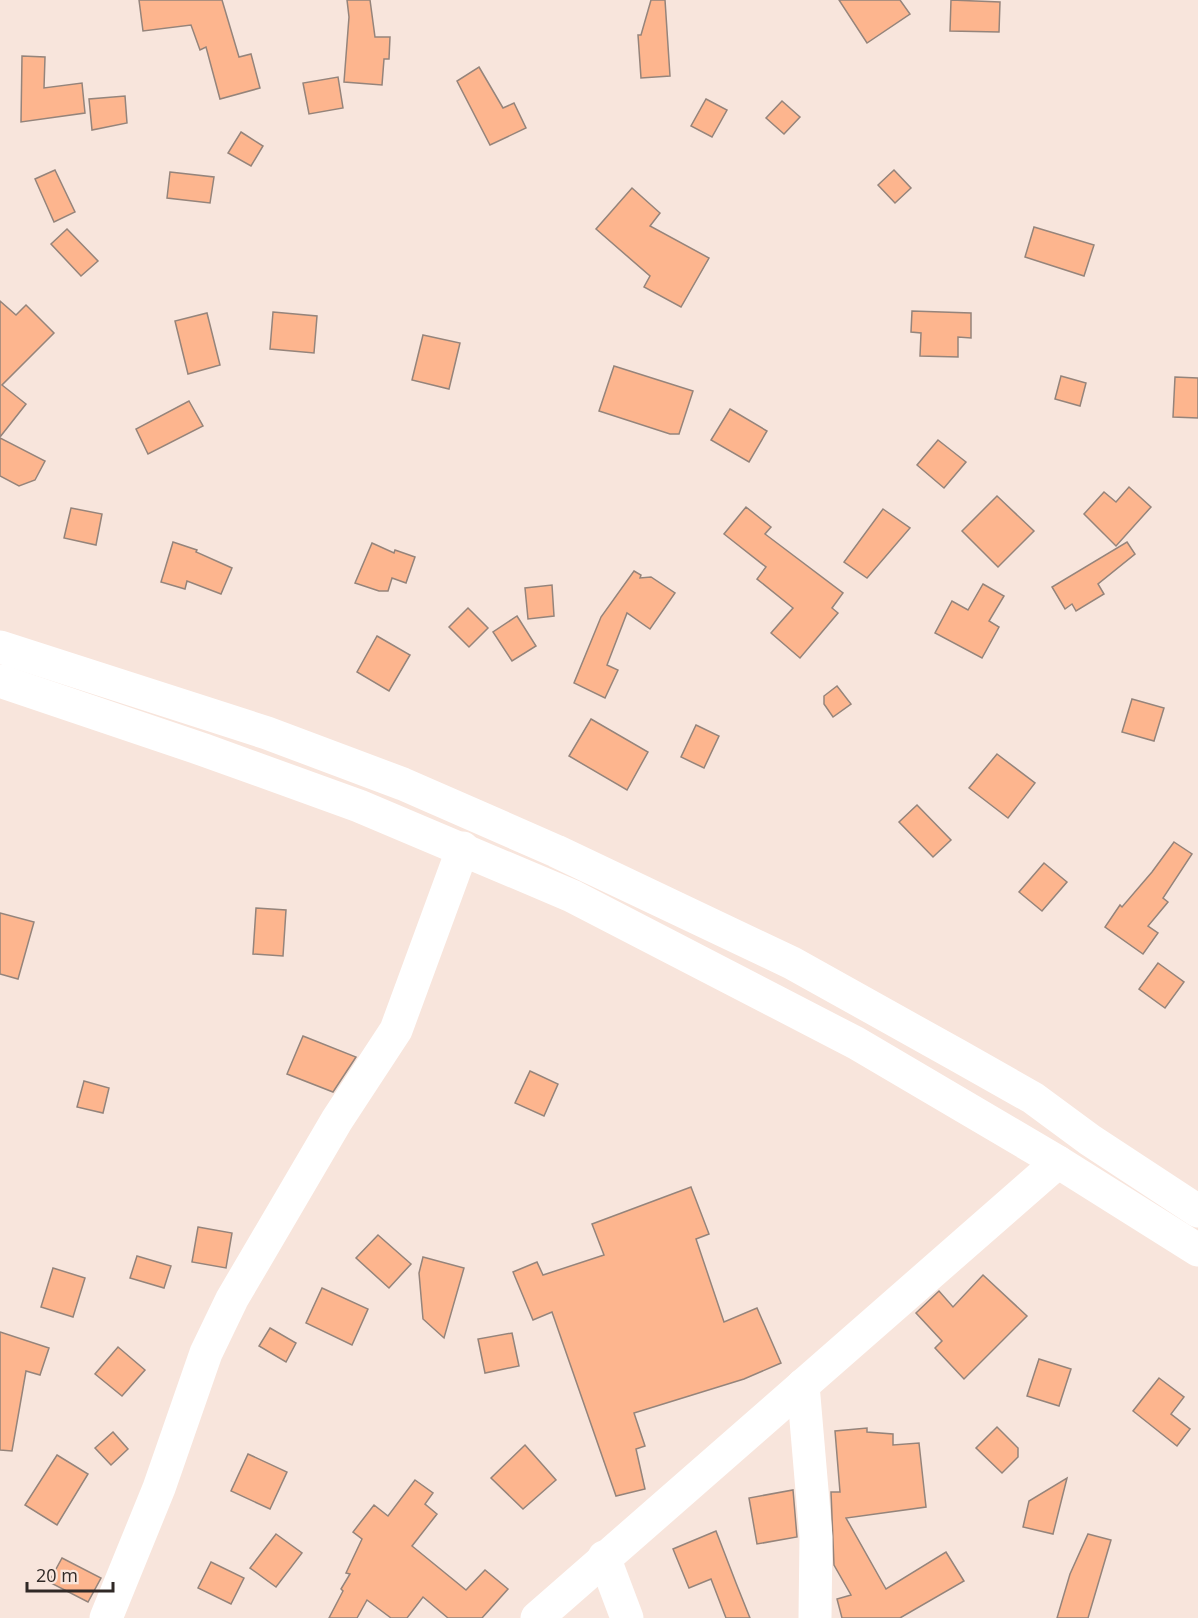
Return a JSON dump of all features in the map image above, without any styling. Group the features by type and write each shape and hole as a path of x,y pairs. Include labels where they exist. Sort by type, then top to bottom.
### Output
{"main road":[{"path":"0,647 267,733 403,784 556,851 792,963 957,1055 1033,1098 1090,1140 1198,1211"},
{"path":"0,681 226,758 463,848 572,896 856,1043 1058,1162 1198,1250"},
{"path":"106,1618 159,1488 206,1353 232,1299 337,1120 396,1030 463,848"},
{"path":"537,1618 1058,1162"},
{"path":"802,1385 816,1538 815,1618"},
{"path":"604,1557 627,1618"}],"building":[{"path":"139,0 222,0 239,57 251,54 260,88 220,99 206,47 200,50 191,25 143,31"},
{"path":"347,0 370,0 375,37 390,37 389,59 384,59 382,85 344,82 349,17"},
{"path":"651,0 665,0 670,76 641,78 638,35 641,35"},
{"path":"839,0 900,0 910,14 867,43"},
{"path":"951,0 1000,2 999,32 950,31"},
{"path":"22,56 45,57 44,88 82,83 85,113 21,122"},
{"path":"479,67 503,108 514,103 526,128 490,145 457,81"},
{"path":"338,77 343,108 309,114 303,83"},
{"path":"125,96 127,123 92,130 89,99"},
{"path":"706,99 727,110 712,137 691,126"},
{"path":"782,101 800,117 784,134 766,118"},
{"path":"241,132 263,146 251,166 228,153"},
{"path":"55,170 75,212 54,222 35,179"},
{"path":"894,170 911,188 895,203 878,185"},
{"path":"170,172 214,177 210,203 167,198"},
{"path":"632,188 660,213 650,226 709,258 681,307 644,287 650,276 596,229"},
{"path":"1034,227 1094,245 1084,276 1025,257"},
{"path":"67,229 98,261 81,276 51,244"},
{"path":"0,301 16,315 26,305 54,333 2,385 26,404 0,437"},
{"path":"912,311 971,313 971,338 958,337 958,357 920,356 921,333 911,332"},
{"path":"273,312 317,316 314,353 270,349"},
{"path":"207,313 220,365 188,374 175,321"},
{"path":"423,335 460,343 449,389 412,380"},
{"path":"614,366 693,391 679,434 670,434 599,411"},
{"path":"1061,376 1086,383 1080,406 1055,399"},
{"path":"1175,377 1198,378 1198,418 1173,417"},
{"path":"189,401 203,426 148,454 136,429"},
{"path":"730,409 767,431 749,462 711,440"},
{"path":"0,438 45,461 35,480 19,486 0,476"},
{"path":"938,440 966,462 944,488 917,465"},
{"path":"1129,487 1151,507 1116,546 1084,514 1104,492 1116,502"},
{"path":"997,496 1034,531 998,567 962,531"},
{"path":"746,507 771,527 765,534 843,593 832,608 838,613 800,658 771,633 793,608 757,579 766,567 724,534"},
{"path":"71,508 102,514 96,545 64,538"},
{"path":"883,509 910,528 867,578 844,562"},
{"path":"173,542 197,550 196,552 232,568 221,594 187,581 185,589 161,582"},
{"path":"1127,542 1135,554 1098,584 1104,594 1076,611 1072,604 1065,609 1052,587"},
{"path":"372,543 394,553 395,550 415,557 406,583 392,578 388,591 379,591 355,583"},
{"path":"634,571 641,575 640,578 651,577 675,593 650,629 627,613 607,665 618,670 605,698 574,683 601,617"},
{"path":"983,584 1004,596 989,621 999,627 982,658 935,633 952,601 968,610"},
{"path":"552,585 554,616 528,619 525,588"},
{"path":"468,608 488,628 469,647 449,627"},
{"path":"517,616 536,646 512,661 493,632"},
{"path":"377,636 410,655 389,691 357,672"},
{"path":"837,686 851,704 833,717 824,704 824,696"},
{"path":"1132,699 1164,708 1154,741 1122,732"},
{"path":"591,719 648,752 627,790 569,756"},
{"path":"696,725 719,736 704,768 681,757"},
{"path":"997,754 1035,783 1008,818 969,788"},
{"path":"917,805 951,840 933,857 899,822"},
{"path":"1174,842 1192,854 1163,898 1168,902 1148,926 1158,933 1143,954 1105,927 1120,905 1122,907"},
{"path":"1044,863 1067,882 1042,911 1019,892"},
{"path":"256,908 286,910 283,956 253,954"},
{"path":"0,913 34,922 18,979 0,974"},
{"path":"1158,963 1184,982 1165,1008 1139,989"},
{"path":"303,1036 356,1057 333,1092 287,1074"},
{"path":"530,1071 558,1084 544,1116 515,1103"},
{"path":"84,1081 109,1088 103,1113 77,1107"},
{"path":"691,1187 709,1234 696,1239 724,1322 757,1308 781,1363 744,1379 634,1413 645,1446 636,1449 645,1489 616,1496 552,1312 533,1320 513,1272 537,1262 543,1275 604,1255 592,1224"},
{"path":"198,1227 232,1233 226,1268 192,1262"},
{"path":"378,1235 411,1264 389,1288 356,1258"},
{"path":"137,1256 171,1266 164,1288 130,1278"},
{"path":"423,1257 464,1268 444,1338 423,1319 419,1273"},
{"path":"53,1268 85,1278 73,1317 41,1307"},
{"path":"983,1275 1027,1316 964,1379 935,1348 942,1341 916,1313 939,1291 953,1307"},
{"path":"322,1288 368,1309 352,1345 306,1323"},
{"path":"270,1328 296,1343 286,1362 259,1346"},
{"path":"0,1332 49,1348 40,1375 26,1371 12,1451 0,1450"},
{"path":"512,1333 519,1366 485,1373 478,1339"},
{"path":"118,1347 145,1370 122,1396 95,1374"},
{"path":"1039,1359 1071,1369 1059,1406 1027,1396"},
{"path":"1159,1378 1184,1397 1171,1414 1190,1429 1177,1446 1133,1411"},
{"path":"997,1427 1018,1448 1018,1457 1002,1473 976,1448"},
{"path":"867,1428 867,1432 893,1434 893,1445 919,1443 926,1507 846,1518 886,1589 946,1552 964,1581 900,1618 842,1618 837,1599 851,1595 834,1565 831,1492 840,1492 835,1431"},
{"path":"113,1432 128,1449 111,1465 95,1448"},
{"path":"525,1445 556,1480 523,1509 491,1478"},
{"path":"248,1454 287,1472 270,1509 231,1491"},
{"path":"57,1455 88,1474 57,1525 25,1505"},
{"path":"1067,1478 1053,1534 1023,1527 1029,1501"},
{"path":"415,1480 433,1493 425,1504 437,1514 412,1546 466,1590 485,1570 508,1589 482,1618 448,1618 423,1597 407,1618 391,1618 367,1600 357,1618 329,1618 343,1591 341,1589 350,1574 346,1573 362,1539 353,1532 374,1505 388,1516"},
{"path":"793,1490 797,1537 757,1544 749,1498"},
{"path":"716,1531 750,1618 726,1618 711,1579 689,1588 673,1549"},
{"path":"276,1534 302,1553 276,1587 250,1568"},
{"path":"1088,1534 1111,1540 1088,1618 1057,1618 1070,1574"},
{"path":"62,1558 101,1578 88,1602 49,1582"},
{"path":"211,1562 244,1578 231,1604 198,1588"}]}
